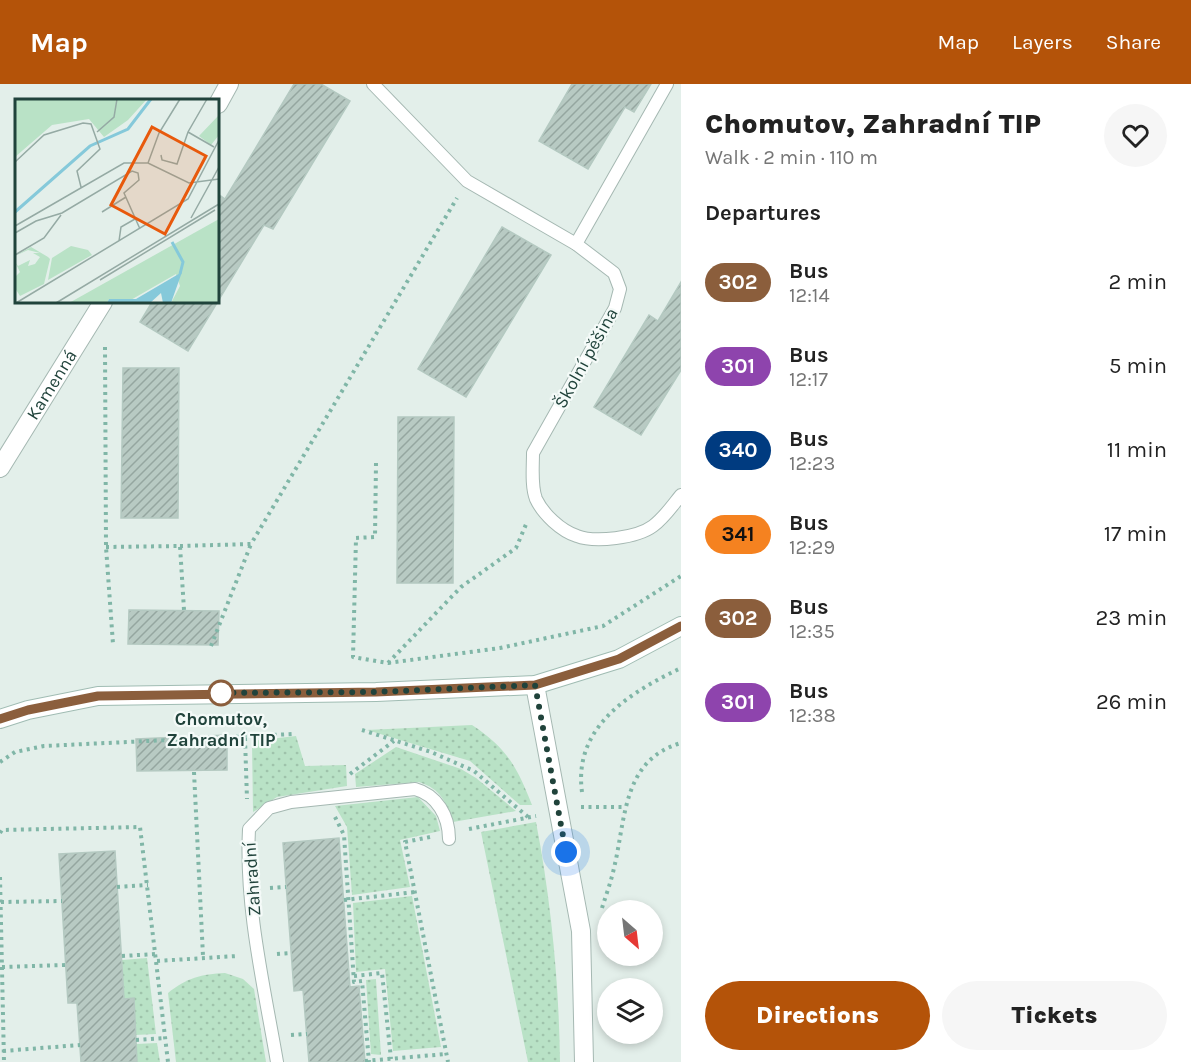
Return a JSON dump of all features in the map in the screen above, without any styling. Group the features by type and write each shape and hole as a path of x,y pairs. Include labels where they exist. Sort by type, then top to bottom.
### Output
{"street":[{"path":"219,102 229,84"},
{"name":"Kamenná","path":"0,468 102,303"},
{"path":"0,719 28,710 98,696 376,692 535,685 619,659 681,626"},
{"path":"535,685 581,931 584,1062"}],"lane":[{"name":"Školní pěšina","path":"373,84 467,181 576,243 614,273 620,289 615,308 534,453 533,476 536,500"},
{"path":"576,243 667,84"},
{"path":"536,500 557,526 578,537 614,538 634,536 652,527 681,495"},
{"name":"Zahradní","path":"277,1062 258,956 248,852 249,830 269,808 291,802 415,789 426,792 441,806 449,836"}],"path":[{"path":"211,646 251,544 467,181"},
{"path":"105,336 106,546 113,644"},
{"path":"376,463 375,537 356,538 353,657 388,663 500,648 603,626 681,576"},
{"path":"388,663 460,587 516,548 536,500"},
{"path":"106,546 251,544"},
{"path":"180,546 184,610"},
{"path":"586,818 583,759 596,732 615,706 640,688 681,668"},
{"path":"362,730 431,752 474,771 528,817"},
{"path":"0,762 15,752 44,746 294,734"},
{"path":"245,738 249,830"},
{"path":"351,795 350,772 394,740"},
{"path":"604,900 614,870 625,807 632,783 652,758 666,747 681,743"},
{"path":"194,772 203,956"},
{"path":"326,799 344,835 346,900 354,982 362,981 368,1061 446,1054"},
{"path":"448,1062 405,842 449,836 585,806 625,807"},
{"path":"0,833 2,830 141,827 168,1062"},
{"path":"0,877 4,1062"},
{"path":"117,887 148,885"},
{"path":"346,900 415,892"},
{"path":"1,902 62,901"},
{"path":"122,956 156,954"},
{"path":"157,961 203,956 258,956"},
{"path":"2,968 66,965"},
{"path":"354,976 382,973 391,1059"},
{"path":"136,1040 166,1038"},
{"path":"3,1051 80,1045"}],"green space":[{"path":"472,725 484,733 510,759 532,805 520,805 470,761 367,730"},
{"path":"296,736 305,766 346,765 347,786 277,797 253,812 252,741"},
{"path":"396,747 461,769 476,778 516,811 453,822 438,792 419,782 356,787 355,774"},
{"path":"418,797 436,816 440,831 400,840 410,887 352,895 347,827 335,806"},
{"path":"536,822 553,942 560,1062 528,1062 481,832"},
{"path":"412,896 441,1047 393,1051 385,969 356,972 353,903"},
{"path":"147,958 156,1034 135,1035 124,999 122,960"},
{"path":"225,973 243,979 254,989 266,1062 176,1062 168,993 195,978"},
{"path":"376,979 381,1055 371,1054 366,980"},
{"path":"157,1043 160,1062 137,1062 136,1044"}],"building":[{"path":"294,84 321,84 350,101 273,229 264,225 219,299 219,195 225,199"},
{"path":"572,84 651,84 634,112 625,107 588,169 539,141"},
{"path":"502,227 551,255 466,397 418,369"},
{"path":"681,282 681,370 641,435 594,407 649,315 658,321"},
{"path":"151,303 217,303 188,351 140,322"},
{"path":"123,368 179,368 178,518 121,518"},
{"path":"398,417 454,417 453,583 397,583"},
{"path":"129,610 219,611 218,645 128,644"},
{"path":"227,735 227,770 137,771 136,739"},
{"path":"339,838 350,987 359,986 365,1062 309,1062 303,990 294,991 283,843"},
{"path":"115,851 124,999 134,998 137,1062 81,1062 77,1003 68,1003 59,854"}],"bus line":[{"name":"302","path":"0,719 28,710 98,696 164,693 376,692 535,685 619,659 681,626"}],"place":[{"name":"Chomutov, Zahradní TIP","path":"221,693"}],"route":[{"path":"221,693 211,693 376,692 535,685 566,852"}]}
